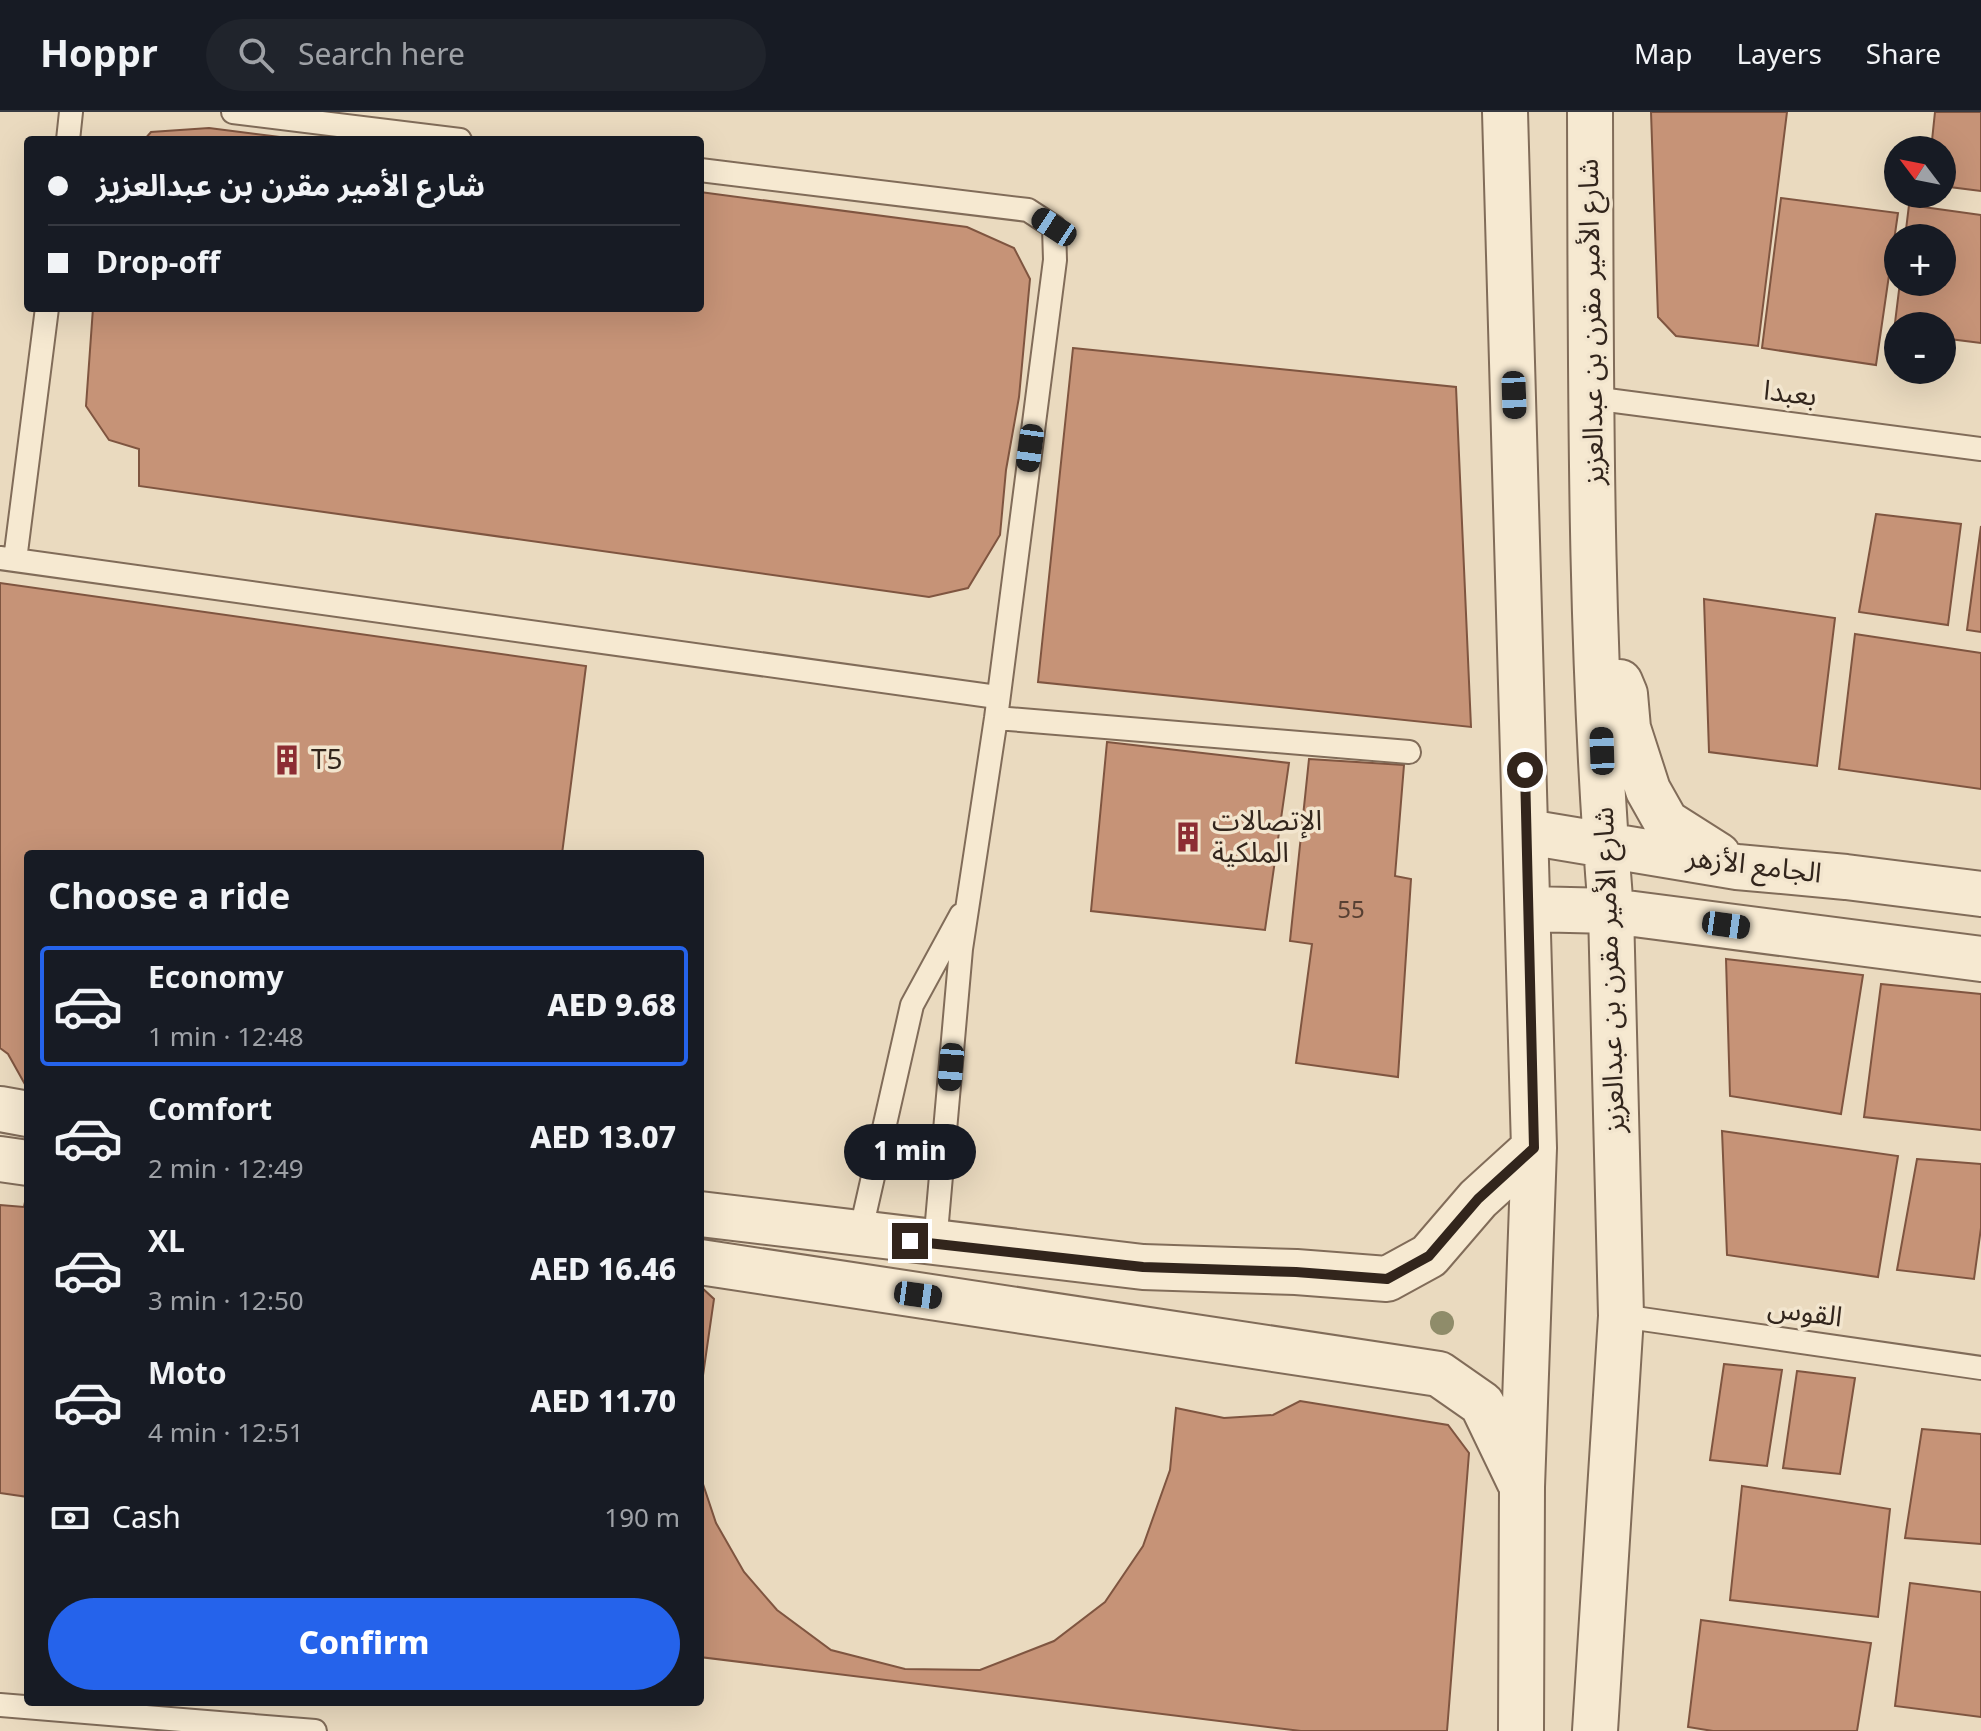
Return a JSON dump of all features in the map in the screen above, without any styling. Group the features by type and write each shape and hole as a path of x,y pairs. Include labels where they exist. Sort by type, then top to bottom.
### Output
{"street":[{"path":"1505,112 1534,1148 1522,1487 1521,1731"},
{"name":"شارع الأمير مقرن بن عبدالعزيز","path":"1590,112 1597,627 1605,844 1611,911 1621,1316 1595,1731"},
{"path":"1597,627 1625,694 1628,728 1648,790 1666,822 1737,867"},
{"name":"الجامع الأزهر","path":"1527,832 1737,867 1981,894"},
{"path":"1841,940 1846,877"},
{"path":"1529,909 1611,911 1981,959"},
{"path":"0,1109 24,1113"},
{"path":"704,1214 1143,1267 1296,1272 1387,1279 1429,1256 1478,1199 1534,1148"},
{"path":"0,1159 24,1162"},
{"path":"704,1263 1439,1374 1482,1404 1522,1487"}],"lane":[{"path":"68,136 71,112"},
{"path":"233,112 428,136"},
{"path":"704,170 1028,210 1054,227 1055,260 967,903 935,1244"},
{"path":"46,312 7,559 996,708 1409,752"},
{"name":"بعبدا","path":"1592,398 1981,449"},
{"path":"860,1234 912,1005 967,903"},
{"name":"القوس","path":"1621,1316 1981,1368"},
{"path":"0,1705 315,1731"}],"building":[{"path":"1651,112 1787,112 1758,346 1676,336 1658,317"},
{"path":"1935,112 1981,112 1981,191 1956,188 1956,136 1932,136"},
{"path":"209,128 272,136 148,136 151,132"},
{"path":"704,193 967,227 1014,248 1030,279 1019,397 1006,470 1000,535 968,588 929,597 139,486 139,449 109,440 86,406 93,312 704,312"},
{"path":"1781,198 1898,213 1896,224 1884,224 1886,296 1876,365 1762,348"},
{"path":"1909,208 1981,215 1981,343 1956,340 1956,312 1896,312 1898,296 1956,296 1956,224 1907,224"},
{"path":"1073,348 1456,387 1471,727 1038,682"},
{"path":"1876,514 1961,524 1948,625 1859,612"},
{"path":"1981,526 1981,632 1967,630"},
{"name":"T5","path":"0,583 586,666 563,850 24,850 24,1083 8,1054 0,1048"},
{"path":"1704,599 1835,618 1817,766 1709,752"},
{"path":"1855,634 1981,653 1981,789 1839,769"},
{"name":"الإتصالات الملكية","path":"1107,742 1289,763 1265,930 1091,911"},
{"path":"1309,759 1404,765 1395,876 1411,879 1398,1077 1296,1063 1312,944 1290,941"},
{"path":"1726,959 1863,975 1841,1114 1730,1096"},
{"path":"1881,984 1981,994 1981,1130 1864,1117"},
{"path":"1722,1131 1898,1156 1878,1277 1727,1255"},
{"path":"1917,1159 1981,1164 1981,1228 1974,1279 1897,1270"},
{"path":"0,1205 24,1207 24,1496 0,1493"},
{"path":"704,1290 714,1299 704,1368"},
{"path":"1724,1364 1782,1370 1767,1466 1710,1460"},
{"path":"1797,1371 1855,1378 1840,1474 1783,1468"},
{"path":"1300,1401 1448,1425 1469,1453 1447,1731 1301,1731 704,1657 704,1487 716,1523 744,1572 777,1610 831,1650 905,1669 980,1670 1054,1641 1105,1602 1143,1546 1170,1470 1176,1408 1224,1418 1273,1415"},
{"path":"1922,1429 1981,1434 1981,1544 1905,1538"},
{"path":"1742,1486 1890,1509 1878,1617 1730,1600"},
{"path":"1910,1583 1981,1592 1981,1717 1895,1706"},
{"path":"1701,1620 1871,1643 1857,1731 1713,1731 1688,1727"}],"place":[{"name":"T5","path":"287,760"},
{"name":"الإتصالات الملكية","path":"1188,837"}],"route":[{"path":"910,1241 1143,1267 1296,1272 1387,1279 1429,1256 1478,1199 1534,1148 1525,770"}]}
